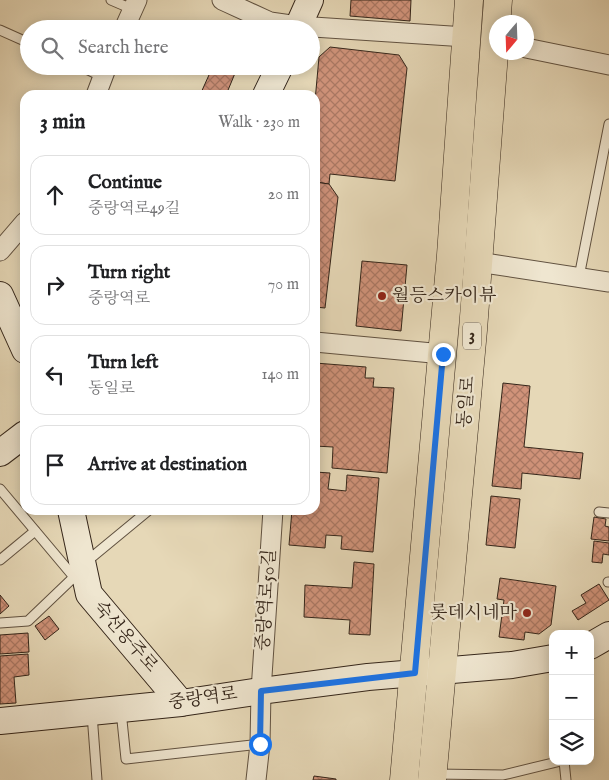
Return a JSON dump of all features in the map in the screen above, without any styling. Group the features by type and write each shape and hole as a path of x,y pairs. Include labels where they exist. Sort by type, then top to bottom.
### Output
{"main road":[{"name":"동일로","path":"404,780 449,283 469,0"},
{"name":"동일로","path":"497,15 498,0"},
{"name":"동일로","path":"433,777 468,387 494,60"},
{"path":"449,283 454,306 461,310 466,307 477,274"},
{"path":"440,383 449,362 456,360 463,363 468,387"},
{"path":"423,578 431,599 438,600 451,581"}],"street":[{"path":"222,0 266,20"},
{"path":"300,20 310,0"},
{"path":"128,20 135,5"},
{"path":"320,28 466,37"},
{"path":"534,50 609,65"},
{"path":"98,90 104,75"},
{"path":"268,90 276,75"},
{"path":"0,251 20,228"},
{"path":"477,274 580,277 609,282"},
{"path":"0,295 20,332"},
{"path":"320,342 443,354"},
{"path":"0,453 20,438"},
{"name":"숙선옹주로","path":"72,515 82,579 182,703"},
{"name":"중랑역로50길","path":"256,780 260,744 261,691 273,515"},
{"name":"중랑역로","path":"0,722 182,703 261,691 415,673 512,665 549,659"}],"lane":[{"path":"111,0 135,5"},
{"path":"0,30 20,39"},
{"path":"580,277 609,124"},
{"name":"숙선옹주로","path":"0,489 20,513"},
{"path":"599,512 609,513"},
{"name":"숙선옹주로","path":"22,515 82,579"},
{"path":"0,623 28,621 82,579 144,515"},
{"path":"0,560 35,531"},
{"path":"121,709 126,759 260,744"},
{"path":"92,712 97,780"},
{"name":"동일로","path":"433,777 503,778 549,765"},
{"path":"563,765 566,780"}],"building":[{"path":"351,0 411,0 410,21 350,16"},
{"path":"330,47 399,55 407,68 395,181 330,174 329,184 320,183 320,90 316,90 317,75 320,75 320,56"},
{"path":"209,75 234,75 228,90 202,90"},
{"path":"320,183 329,184 338,197 325,308 320,308"},
{"name":"월등스카이뷰","path":"362,261 407,265 401,331 356,326"},
{"path":"320,363 366,367 365,378 374,378 373,387 394,388 387,473 332,468 333,447 320,446"},
{"path":"503,383 530,386 524,447 583,453 580,479 522,473 521,489 492,486"},
{"path":"320,472 330,473 328,489 346,491 347,475 379,478 373,552 341,549 342,536 326,535 325,548 289,545 292,515 320,515"},
{"path":"491,496 520,499 515,548 486,545"},
{"path":"594,517 606,519 605,526 609,527 609,541 591,539"},
{"path":"594,541 609,543 609,555 603,554 602,563 592,562"},
{"path":"354,562 374,564 370,635 349,634 350,620 304,617 305,585 352,588"},
{"name":"롯데시네마","path":"500,578 556,586 551,625 539,634 525,632 524,640 499,637 504,600 497,599"},
{"path":"599,584 609,600 578,620 572,611 586,603 581,595"},
{"path":"0,595 9,606 0,614"},
{"path":"49,616 59,629 45,640 35,626"},
{"path":"28,633 29,652 0,654 0,635"},
{"path":"28,654 29,675 14,677 16,703 0,704 0,656"},
{"path":"314,776 336,779 336,780 313,780"}],"place":[{"name":"월등스카이뷰","path":"382,296"},
{"name":"롯데시네마","path":"527,613"}],"route":[{"path":"260,744 261,691 415,673 443,354"}]}
